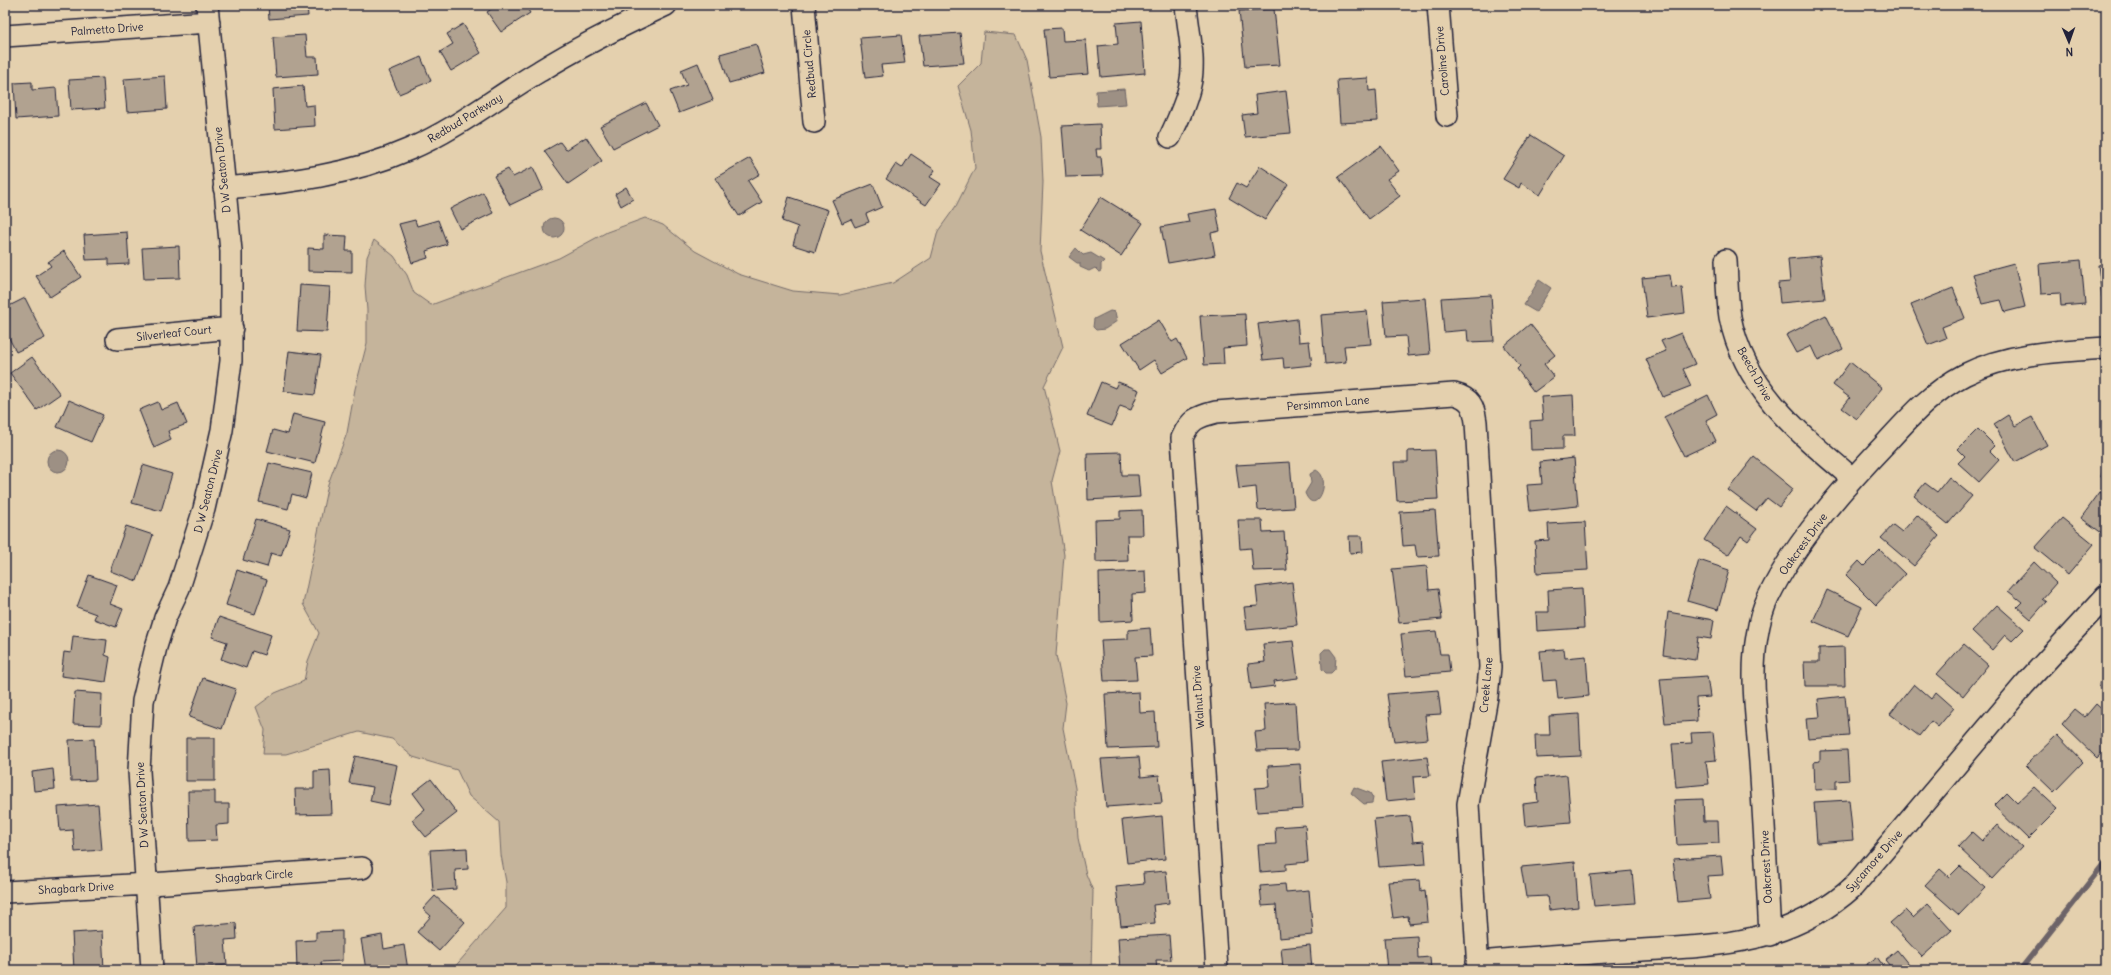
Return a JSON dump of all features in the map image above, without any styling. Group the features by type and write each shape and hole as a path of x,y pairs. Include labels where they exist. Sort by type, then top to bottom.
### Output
{"street":[{"name":"Redbud Parkway","path":"224,188 273,184 346,171 409,150 446,132 539,71 613,29 666,5"},
{"name":"Redbud Circle","path":"804,5 814,122"},
{"path":"1170,137 1184,107 1191,84 1191,59 1186,5"},
{"name":"Caroline Drive","path":"1438,5 1447,116"},
{"name":"D W Seaton Drive","path":"152,970 139,771 144,701 156,647 195,540 216,463 227,398 232,328 231,251 208,14"},
{"name":"Palmetto Drive","path":"5,36 208,14"},
{"name":"Beech Drive","path":"1726,260 1730,318 1744,356 1757,381 1772,405 1791,424 1852,478"},
{"name":"Silverleaf Court","path":"117,339 232,328"},
{"name":"Oakcrest Drive","path":"1770,935 1755,687 1756,638 1766,600 1776,581 1791,558 1852,478 1931,396 1965,375 2016,357 2046,352 2106,348"},
{"name":"Persimmon Lane","path":"1188,424 1201,415 1223,411 1441,394 1454,394 1469,400"},
{"name":"Creek Lane","path":"1469,400 1475,410 1476,422 1490,667 1487,697 1468,804 1478,966"},
{"name":"Walnut Drive","path":"1188,424 1182,438 1182,456 1217,970"},
{"name":"Sycamore Drive","path":"1478,966 1736,943 1770,935 1812,917 1839,900 1853,887 2024,685 2106,596"},
{"name":"Shagbark Circle","path":"146,884 362,868"},
{"name":"Shagbark Drive","path":"5,892 146,884"}],"shaded area":[{"path":"984,32 1016,35 1027,60 1041,137 1043,182 1040,251 1063,347 1044,386 1060,451 1052,481 1064,555 1056,655 1066,703 1063,728 1075,788 1078,838 1086,874 1093,891 1091,970 452,970 506,908 506,882 501,855 499,822 469,796 457,770 413,757 392,739 359,732 286,754 263,754 265,730 256,707 275,693 304,681 308,661 319,633 303,604 328,484 347,433 355,389 367,343 365,286 367,257 374,240 394,256 407,275 414,293 431,305 559,258 607,232 645,218 663,225 695,251 738,274 793,291 840,295 893,283 931,258 938,231 956,206 975,168 971,130 958,86 981,63"},
{"path":"1124,89 1126,104 1097,106 1096,91"},
{"path":"550,218 558,218 564,224 564,232 558,238 550,238 544,232 544,224"},
{"path":"1076,248 1083,255 1091,253 1104,261 1101,264 1101,271 1099,272 1095,268 1089,271 1080,267 1080,263 1077,263 1069,257"},
{"path":"1539,280 1551,288 1536,312 1524,305"},
{"path":"1110,311 1115,312 1117,321 1105,329 1096,330 1093,327 1094,319"},
{"path":"58,450 66,453 69,461 66,469 58,472 50,469 47,461 50,453"},
{"path":"1316,470 1321,475 1323,488 1318,500 1313,502 1309,500 1305,493 1311,483 1310,474"},
{"path":"1325,649 1330,649 1336,657 1335,669 1331,673 1326,673 1322,669 1321,653"},
{"path":"1354,787 1370,793 1373,798 1372,803 1364,804 1351,793"}],"building":[{"path":"268,5 307,5 308,16 269,19"},
{"path":"497,5 525,5 530,13 501,32 487,12"},
{"path":"1274,9 1280,65 1245,67 1239,11"},
{"path":"1141,21 1145,73 1101,77 1098,46 1118,44 1116,23"},
{"path":"463,24 481,53 451,71 440,52 453,44 447,34"},
{"path":"1062,28 1063,41 1086,40 1089,74 1049,77 1044,29"},
{"path":"960,33 964,63 923,66 919,36"},
{"path":"305,35 307,57 317,57 318,74 276,77 273,37"},
{"path":"901,35 905,63 881,65 883,76 865,78 860,38"},
{"path":"756,44 765,73 729,83 720,54"},
{"path":"421,57 431,81 399,94 389,71"},
{"path":"698,63 713,100 679,113 670,91 687,85 681,70"},
{"path":"165,76 167,109 127,112 124,79"},
{"path":"103,78 105,108 71,110 69,80"},
{"path":"1368,78 1369,91 1376,90 1378,121 1340,123 1337,80"},
{"path":"32,82 32,90 56,88 58,116 16,119 14,83"},
{"path":"303,86 305,106 314,105 315,126 275,129 273,89"},
{"path":"1286,91 1291,133 1245,137 1242,115 1257,113 1255,95"},
{"path":"646,103 658,125 613,148 600,126"},
{"path":"1100,124 1101,149 1096,149 1097,157 1101,157 1103,176 1066,177 1062,126"},
{"path":"1531,135 1564,156 1540,195 1521,183 1519,188 1503,179"},
{"path":"586,137 602,161 568,184 544,151 560,142 566,150"},
{"path":"1381,146 1399,171 1387,179 1400,196 1369,219 1338,177"},
{"path":"911,154 935,170 930,177 941,184 926,205 886,179 896,164 902,168"},
{"path":"750,158 760,174 748,181 762,202 739,216 715,178"},
{"path":"1260,166 1288,184 1265,220 1229,198 1237,183 1246,188"},
{"path":"533,167 543,189 510,205 494,176 508,169 513,177"},
{"path":"873,184 882,207 866,214 869,222 855,227 851,219 842,223 832,200"},
{"path":"626,187 633,199 621,206 615,194"},
{"path":"483,192 493,213 460,229 450,209"},
{"path":"789,197 828,210 815,252 793,245 798,227 782,221"},
{"path":"1101,197 1143,223 1121,256 1080,230"},
{"path":"1216,209 1220,231 1211,233 1215,255 1168,263 1161,227 1189,222 1187,214"},
{"path":"415,220 417,226 438,220 447,244 426,251 428,258 412,263 399,224"},
{"path":"127,232 129,264 109,265 109,259 86,260 84,235"},
{"path":"324,235 347,236 346,251 352,251 352,272 308,271 308,248 324,249"},
{"path":"179,246 180,278 144,279 142,248"},
{"path":"64,251 81,277 50,297 36,276 51,266 48,262"},
{"path":"1820,256 1825,299 1780,303 1778,283 1790,282 1788,259"},
{"path":"2081,260 2085,304 2061,306 2060,293 2041,294 2039,264"},
{"path":"2014,263 2025,307 2005,312 2001,300 1982,304 1973,274"},
{"path":"2106,264 2106,297 2102,297 2098,265"},
{"path":"1670,275 1672,288 1682,287 1685,313 1647,318 1642,278"},
{"path":"300,285 330,287 327,332 297,331"},
{"path":"1953,288 1965,318 1942,327 1946,338 1928,345 1911,305"},
{"path":"1491,295 1494,341 1468,342 1467,330 1444,332 1441,298"},
{"path":"25,298 45,338 16,352 5,330 5,308"},
{"path":"1425,298 1430,354 1408,356 1406,336 1386,337 1383,301"},
{"path":"1367,311 1371,344 1344,346 1346,362 1325,364 1321,315"},
{"path":"1245,314 1247,346 1223,348 1224,364 1204,365 1200,316"},
{"path":"1826,315 1843,349 1818,361 1811,346 1796,353 1786,335"},
{"path":"1297,319 1299,342 1309,341 1312,365 1284,368 1283,358 1263,360 1258,324"},
{"path":"1159,320 1172,342 1177,339 1187,358 1162,373 1154,360 1139,370 1122,343"},
{"path":"1530,324 1555,355 1544,364 1554,377 1534,392 1517,369 1520,366 1504,346"},
{"path":"1681,333 1695,364 1683,369 1691,386 1663,397 1646,359 1666,351 1661,341"},
{"path":"289,351 321,355 315,395 284,391"},
{"path":"32,357 60,394 37,410 10,373"},
{"path":"1850,362 1882,388 1857,419 1842,408 1850,398 1833,385"},
{"path":"1101,382 1115,388 1118,382 1139,390 1131,410 1120,406 1112,426 1087,416"},
{"path":"1573,395 1575,436 1563,436 1563,449 1531,450 1530,421 1543,420 1541,397"},
{"path":"1708,395 1717,414 1706,420 1716,441 1684,456 1664,417"},
{"path":"69,400 103,415 91,442 57,427"},
{"path":"158,402 161,410 178,403 187,424 168,431 171,440 154,448 139,410"},
{"path":"293,414 325,422 315,463 267,451 273,430 288,434"},
{"path":"2008,415 2015,426 2032,417 2047,445 2015,462 1994,424"},
{"path":"1978,429 1995,446 1990,451 1999,460 1979,482 1958,463 1965,456 1958,449"},
{"path":"1435,450 1438,499 1397,501 1394,462 1408,462 1408,451"},
{"path":"1121,452 1122,475 1138,475 1140,497 1088,500 1087,453"},
{"path":"1754,457 1793,489 1779,507 1767,498 1756,511 1728,490"},
{"path":"2106,457 2106,479 2101,477"},
{"path":"1574,458 1578,506 1530,511 1527,485 1542,484 1540,462"},
{"path":"1290,462 1294,508 1258,510 1256,487 1239,489 1236,465"},
{"path":"269,463 312,473 306,498 292,494 288,509 259,502"},
{"path":"143,465 172,474 161,511 132,503"},
{"path":"1949,477 1972,496 1948,524 1914,496 1925,483 1937,492"},
{"path":"2100,492 2106,496 2106,536 2081,518"},
{"path":"1726,506 1757,529 1748,541 1741,536 1728,555 1704,540"},
{"path":"1142,510 1143,535 1127,535 1128,561 1096,562 1095,520 1120,519 1120,511"},
{"path":"1435,510 1439,556 1417,557 1415,545 1403,546 1400,512"},
{"path":"1917,515 1939,536 1914,566 1881,538 1893,525 1902,532"},
{"path":"2062,518 2094,544 2068,575 2035,548"},
{"path":"256,519 290,529 281,556 271,553 267,567 243,560"},
{"path":"1238,520 1262,520 1263,533 1284,532 1287,570 1253,571 1251,548 1240,549"},
{"path":"1585,522 1588,570 1537,573 1535,541 1549,540 1548,524"},
{"path":"126,526 153,535 137,581 110,571"},
{"path":"1349,536 1362,536 1363,552 1350,553"},
{"path":"1880,550 1905,574 1876,605 1846,575 1859,561 1864,566"},
{"path":"1699,560 1729,570 1718,610 1687,601"},
{"path":"2034,562 2056,583 2042,599 2046,602 2031,619 2017,607 2022,602 2008,591"},
{"path":"1427,566 1429,590 1438,589 1442,619 1399,623 1392,569"},
{"path":"237,570 267,580 255,614 226,605"},
{"path":"1145,571 1146,593 1132,594 1133,620 1100,622 1099,573"},
{"path":"89,575 117,585 110,604 123,609 116,627 94,619 96,614 77,607"},
{"path":"1292,582 1297,625 1247,630 1244,607 1258,606 1256,587"},
{"path":"1582,588 1584,628 1537,631 1536,612 1549,612 1548,590"},
{"path":"1827,590 1862,607 1848,636 1813,621"},
{"path":"1997,605 2024,629 2012,641 2005,635 1992,650 1972,631"},
{"path":"1668,612 1714,620 1711,639 1698,637 1695,660 1663,655"},
{"path":"219,617 271,635 264,655 252,651 246,668 221,659 227,642 212,637"},
{"path":"1150,628 1152,656 1135,657 1137,680 1104,681 1101,640 1128,639 1128,630"},
{"path":"1436,631 1440,654 1448,654 1450,672 1406,676 1401,634"},
{"path":"73,636 107,640 105,655 110,657 106,682 61,676 64,652 71,653"},
{"path":"1293,641 1298,678 1274,681 1275,686 1251,689 1248,664 1265,662 1263,644"},
{"path":"1964,644 1988,665 1963,696 1937,674"},
{"path":"1844,647 1845,686 1805,686 1804,662 1819,662 1819,648"},
{"path":"1564,649 1565,658 1586,656 1589,696 1558,699 1556,680 1543,681 1540,651"},
{"path":"1707,676 1710,697 1696,698 1697,721 1665,723 1660,679"},
{"path":"2106,676 2106,692 2098,685"},
{"path":"203,678 236,689 222,729 189,717"},
{"path":"1914,684 1931,699 1936,692 1954,708 1938,727 1931,721 1919,736 1890,714"},
{"path":"1438,690 1441,714 1425,715 1428,739 1394,742 1387,694"},
{"path":"75,692 102,694 101,725 73,724"},
{"path":"1139,692 1140,713 1155,712 1157,747 1108,749 1105,694"},
{"path":"1845,696 1849,736 1808,739 1806,718 1820,717 1818,699"},
{"path":"1295,702 1298,750 1257,751 1255,732 1266,731 1264,704"},
{"path":"2096,704 2106,713 2106,748 2097,758 2062,724 2075,709 2085,717"},
{"path":"1579,714 1581,756 1536,758 1535,735 1550,735 1549,716"},
{"path":"1713,732 1716,760 1706,761 1709,784 1676,787 1672,744 1692,743 1691,733"},
{"path":"2057,735 2083,762 2054,792 2026,765"},
{"path":"186,738 215,738 215,781 186,781"},
{"path":"94,739 96,780 71,781 69,740"},
{"path":"1847,750 1849,780 1836,781 1836,789 1815,790 1814,762 1820,761 1820,751"},
{"path":"355,756 397,765 389,805 370,801 373,787 349,783"},
{"path":"1139,757 1141,777 1159,775 1162,803 1106,807 1101,759"},
{"path":"1427,757 1430,776 1413,777 1415,798 1386,801 1381,762"},
{"path":"1300,764 1303,809 1257,812 1255,788 1269,787 1268,766"},
{"path":"53,769 55,789 34,791 32,772"},
{"path":"330,770 332,814 296,815 295,789 314,789 314,771"},
{"path":"1567,775 1571,822 1525,826 1523,804 1538,802 1536,778"},
{"path":"431,779 457,813 426,837 412,820 425,809 413,793"},
{"path":"2034,787 2058,809 2028,839 1994,806 2007,793 2017,803"},
{"path":"188,791 215,791 215,804 229,804 229,824 216,825 217,840 189,841"},
{"path":"1703,799 1704,821 1718,821 1719,843 1677,845 1674,800"},
{"path":"1849,800 1853,840 1817,843 1814,802"},
{"path":"98,804 102,850 75,852 73,830 60,831 58,807"},
{"path":"1162,816 1165,859 1127,863 1122,820"},
{"path":"1410,816 1413,842 1424,841 1426,864 1379,867 1374,819"},
{"path":"1305,825 1308,862 1286,864 1286,870 1260,872 1258,845 1276,844 1275,827"},
{"path":"1997,825 2022,847 1992,879 1958,847 1972,832 1982,841"},
{"path":"467,848 468,869 455,870 456,889 433,891 430,850"},
{"path":"1721,856 1723,875 1707,876 1710,899 1678,902 1673,859"},
{"path":"1575,862 1578,907 1549,910 1547,896 1526,897 1521,867"},
{"path":"1960,866 1985,888 1959,915 1925,885 1940,869 1949,877"},
{"path":"1166,871 1169,903 1153,905 1155,923 1121,926 1116,887 1144,884 1143,873"},
{"path":"1632,871 1635,903 1594,906 1590,875"},
{"path":"1420,880 1421,891 1425,890 1428,922 1409,924 1408,916 1393,918 1388,882"},
{"path":"1285,884 1286,892 1309,890 1313,935 1279,938 1276,905 1262,906 1260,886"},
{"path":"435,896 465,922 439,951 417,932 431,916 423,909"},
{"path":"1928,904 1952,930 1922,957 1890,923 1905,910 1913,918"},
{"path":"236,923 237,939 225,940 227,965 197,968 194,927"},
{"path":"102,931 104,970 74,970 72,933"},
{"path":"342,931 342,961 321,962 322,968 297,969 296,941 316,940 316,932"},
{"path":"382,935 384,949 404,945 408,970 366,970 361,939"},
{"path":"1169,935 1171,960 1156,960 1157,970 1120,970 1118,938"},
{"path":"1417,936 1418,958 1430,957 1431,970 1387,970 1384,938"},
{"path":"1310,945 1312,970 1266,970 1283,968 1281,948"},
{"path":"1897,950 1913,970 1886,970 1890,966 1885,960"},
{"path":"1877,957 1886,970 1861,970 1860,969"}],"waterway":[{"path":"2020,970 2106,861"}]}
